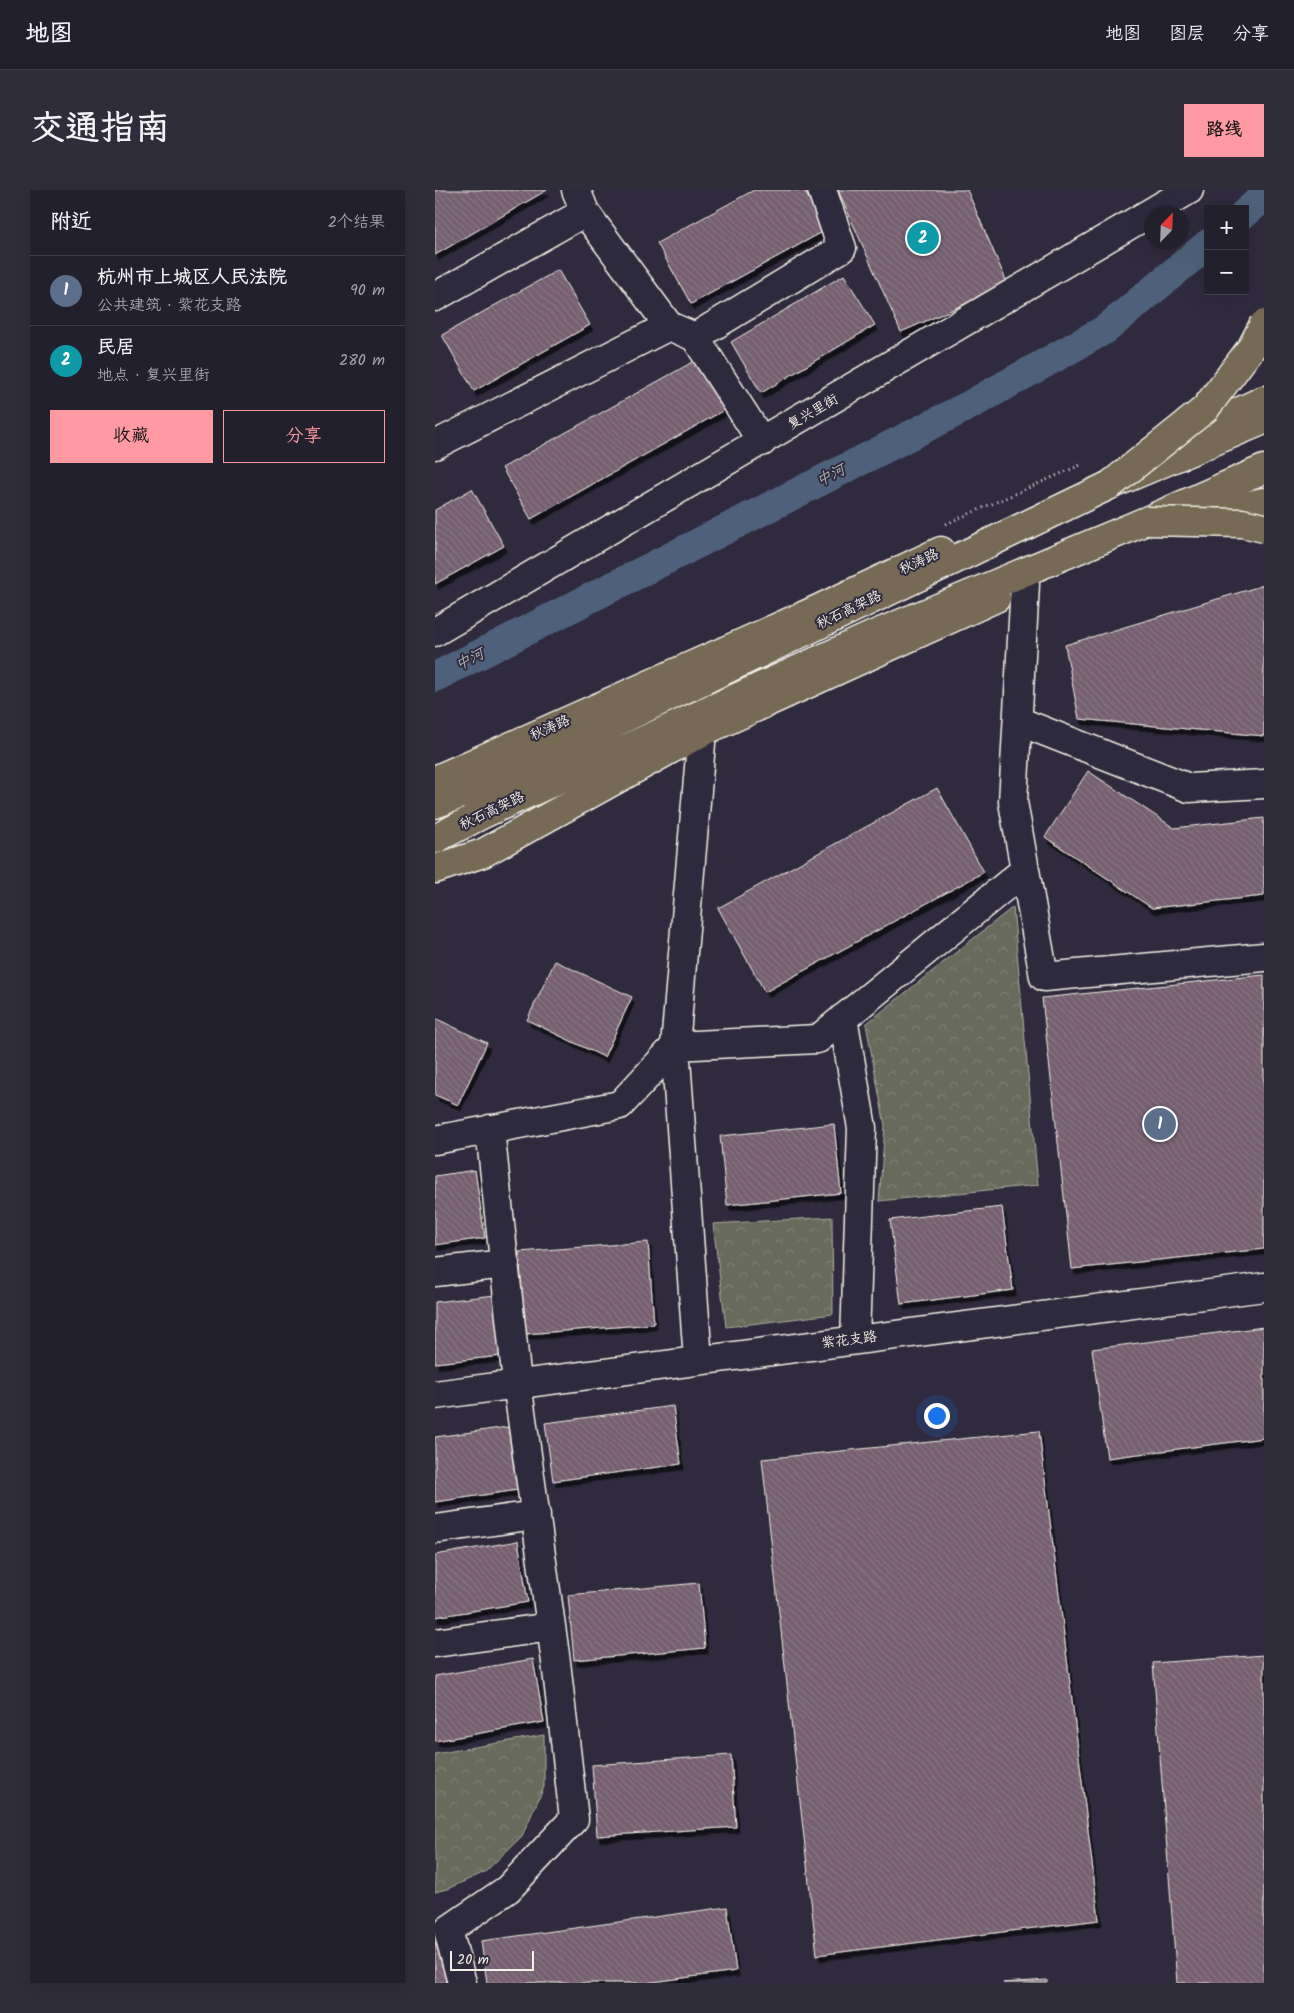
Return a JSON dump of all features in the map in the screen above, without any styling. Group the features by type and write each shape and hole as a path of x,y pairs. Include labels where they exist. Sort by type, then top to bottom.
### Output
{"main road":[{"path":"1110,485 1205,409 1252,347 1264,324"},
{"name":"秋石高架路","path":"435,804 487,784 1110,485 1260,406"},
{"name":"秋涛路","path":"435,780 814,611 1260,406"},
{"name":"秋石高架路","path":"435,840 481,815 871,636 1146,521 1264,469"},
{"path":"435,869 483,852 702,732 1144,530 1264,502"},
{"path":"1146,521 1242,523 1264,528"}],"street":[{"path":"695,337 842,248 822,190"},
{"name":"复兴里街","path":"435,632 1189,190"},
{"path":"435,297 581,201 669,326 695,337 762,442"},
{"path":"435,445 669,326"},
{"path":"1025,584 1013,802 1044,977 1264,958"},
{"path":"1017,721 1189,788 1264,784"},
{"path":"698,1360 675,1046 702,732"},
{"path":"435,1140 620,1105 675,1046 818,1039 1025,870"},
{"path":"843,1018 863,1128 855,1340"},
{"path":"462,1983 441,1930 508,1889 574,1819 551,1627 517,1383 490,1129"},
{"path":"435,1272 505,1264"},
{"name":"紫花支路","path":"435,1395 1264,1287"},
{"path":"435,1529 536,1515"},
{"path":"435,1643 551,1627"}],"green space":[{"path":"1013,907 1038,1185 879,1201 885,1126 866,1024"},
{"path":"832,1217 833,1314 726,1327 713,1224"},
{"path":"544,1735 544,1787 522,1836 485,1872 447,1889 435,1892 435,1754"}],"building":[{"path":"435,190 547,190 435,255"},
{"path":"754,190 804,190 826,230 691,304 657,243"},
{"path":"838,190 967,190 1008,285 901,332"},
{"path":"558,270 590,325 474,391 442,335"},
{"path":"844,275 875,325 761,393 731,342"},
{"path":"698,359 726,409 531,519 502,468"},
{"path":"472,489 504,546 435,584 435,510"},
{"path":"1264,585 1264,736 1079,719 1065,645"},
{"path":"1088,771 1174,828 1264,818 1264,896 1152,908 1045,837"},
{"path":"937,788 984,872 765,992 718,908"},
{"path":"555,961 632,997 604,1057 527,1020"},
{"path":"1264,975 1264,1249 1072,1269 1042,998"},
{"path":"435,1018 487,1043 458,1105 435,1095"},
{"path":"834,1124 841,1193 727,1205 720,1136"},
{"path":"475,1170 485,1238 435,1245 435,1176"},
{"path":"1002,1207 1013,1290 901,1304 890,1220"},
{"path":"648,1242 654,1324 525,1334 519,1252"},
{"path":"495,1295 502,1356 435,1363 435,1302"},
{"path":"1264,1327 1264,1438 1107,1458 1092,1349"},
{"path":"673,1406 681,1464 553,1481 545,1423"},
{"path":"508,1427 518,1490 435,1502 435,1437"},
{"path":"1039,1431 1099,1920 817,1955 762,1459"},
{"path":"518,1541 528,1602 435,1617 435,1555"},
{"path":"699,1583 705,1648 574,1660 568,1595"},
{"path":"1264,1655 1264,1983 1177,1983 1153,1663"},
{"path":"533,1659 544,1722 435,1741 435,1676"},
{"path":"731,1755 736,1827 597,1836 592,1765"},
{"path":"727,1907 736,1971 645,1983 487,1983 481,1941"},
{"path":"444,1942 446,1983 435,1983 435,1943"},
{"path":"1047,1980 1047,1983 1003,1983"}],"waterway":[{"name":"中河","path":"1249,210 1264,197"},
{"name":"中河","path":"435,677 968,406 1106,329 1204,247"}],"place":[{"name":"民居","path":"923,238"},
{"name":"杭州市上城区人民法院","path":"1160,1124"}]}
